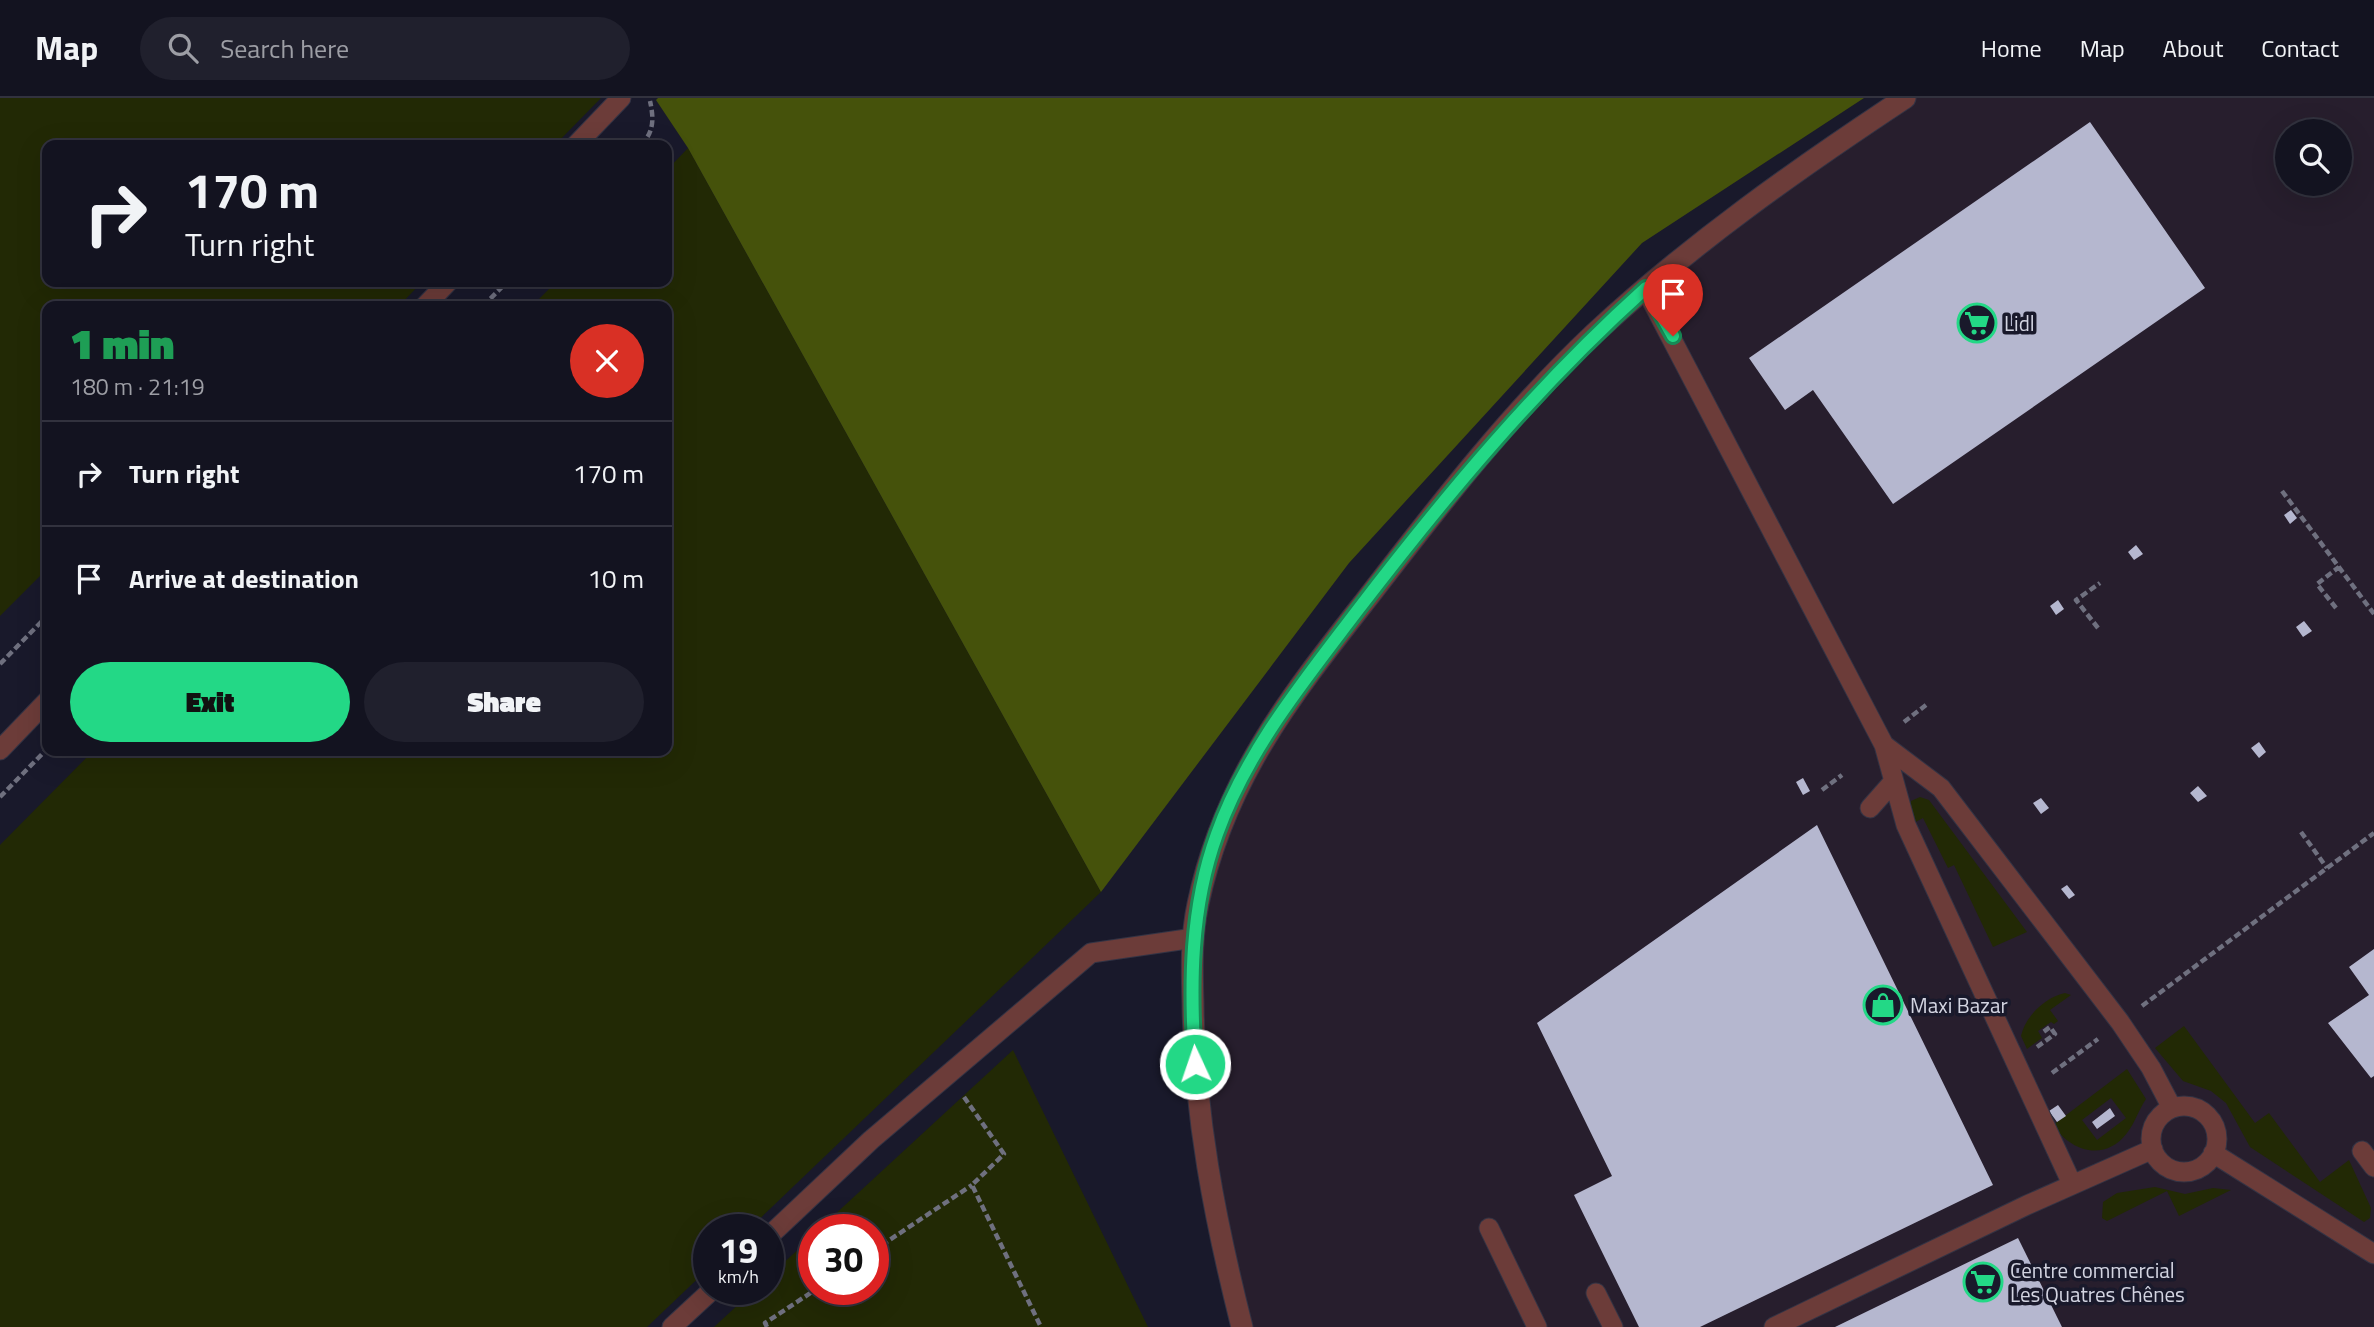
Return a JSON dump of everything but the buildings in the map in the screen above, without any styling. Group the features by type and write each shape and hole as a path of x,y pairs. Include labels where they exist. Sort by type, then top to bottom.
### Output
{"street":[{"path":"1242,1327 1210,1191 1200,1125 1193,1037 1197,908 1217,833 1246,768 1278,718 1448,494 1488,446 1592,336 1742,209 1905,98"}],"lane":[{"path":"581,140 621,98"},
{"path":"430,301 443,287"},
{"path":"1646,288 1884,745 1906,825 2072,1184"},
{"path":"0,750 42,706"},
{"path":"1884,745 1941,788 2120,1022 2151,1068 2172,1108"},
{"path":"1870,808 1893,782"},
{"path":"784,1222 871,1140 1091,953 1194,938"},
{"path":"2191,1106 2208,1116 2216,1133 2213,1153 2203,1166 2187,1172 2169,1168 2152,1149 2154,1125 2172,1108 2191,1106"},
{"path":"1774,1327 2072,1184 2152,1149"},
{"path":"2362,1151 2374,1167"},
{"path":"2213,1153 2374,1254"},
{"path":"1489,1228 1537,1327"},
{"path":"1595,1293 1613,1327"},
{"path":"672,1327 696,1305"}],"path":[{"path":"646,140 650,136 654,116 649,98"},
{"path":"488,301 502,287"},
{"path":"2282,491 2374,614"},
{"path":"2336,608 2317,584 2339,567"},
{"path":"2098,628 2077,600 2101,583"},
{"path":"0,664 42,621"},
{"path":"1906,720 1926,705"},
{"path":"0,797 42,754"},
{"path":"1822,790 1842,775"},
{"path":"2301,832 2327,868"},
{"path":"2029,1090 2374,833"},
{"path":"2038,1046 2055,1034 2050,1027 2042,1033"},
{"path":"889,1240 972,1185 1004,1154 947,1074"},
{"path":"972,1185 1041,1327"},
{"path":"764,1326 798,1302"}],"shaded area":[{"path":"1905,98 2374,98 2374,1327 1242,1327 1210,1190 1197,908 1278,718 1592,336"}],"green space":[{"path":"0,98 601,98 560,140 42,140 42,287 417,287 404,301 42,301 42,574 0,616"},
{"path":"1864,98 1642,243 1349,563 1101,892 688,148 656,100"},
{"path":"688,148 1101,892 765,1214 693,1214 693,1283 647,1327 0,1327 0,845 88,756 672,756 672,301 537,301 551,287 672,287 672,165"},
{"path":"1920,797 1929,800 2027,932 1993,947 1954,865 1948,868 1923,818 1912,824 1909,808 1911,801"},
{"path":"2065,993 2071,995 2050,1010 2058,1021 2054,1024 2051,1022 2038,1031 2042,1038 2027,1049 2021,1036 2031,1015 2043,1003"},
{"path":"2184,1026 2255,1123 2269,1113 2320,1182 2349,1160 2371,1208 2370,1218 2364,1222 2250,1147 2226,1103 2211,1091 2183,1081 2155,1048"},
{"path":"1013,1050 1148,1327 714,1327 738,1305 784,1305 784,1262 798,1250 798,1305 889,1305 889,1214 835,1214"},
{"path":"2127,1069 2146,1099 2127,1133 2109,1148 2088,1150 2079,1147 2069,1142 2053,1125","holes":["2111,1098 2126,1118 2097,1140 2082,1120"]},
{"path":"2155,1187 2185,1194 2213,1188 2231,1190 2179,1216 2167,1191 2107,1221 2102,1218 2103,1202 2117,1193"}],"place":[{"name":"Lidl","path":"1977,323"},
{"name":"Maxi Bazar","path":"1883,1005"},
{"name":"Centre commercial Les Quatres Chênes","path":"1983,1282"}],"route":[{"path":"1195,1064 1192,985 1197,908 1217,833 1246,768 1278,718 1448,494 1488,446 1592,336 1646,288 1673,336"}]}
